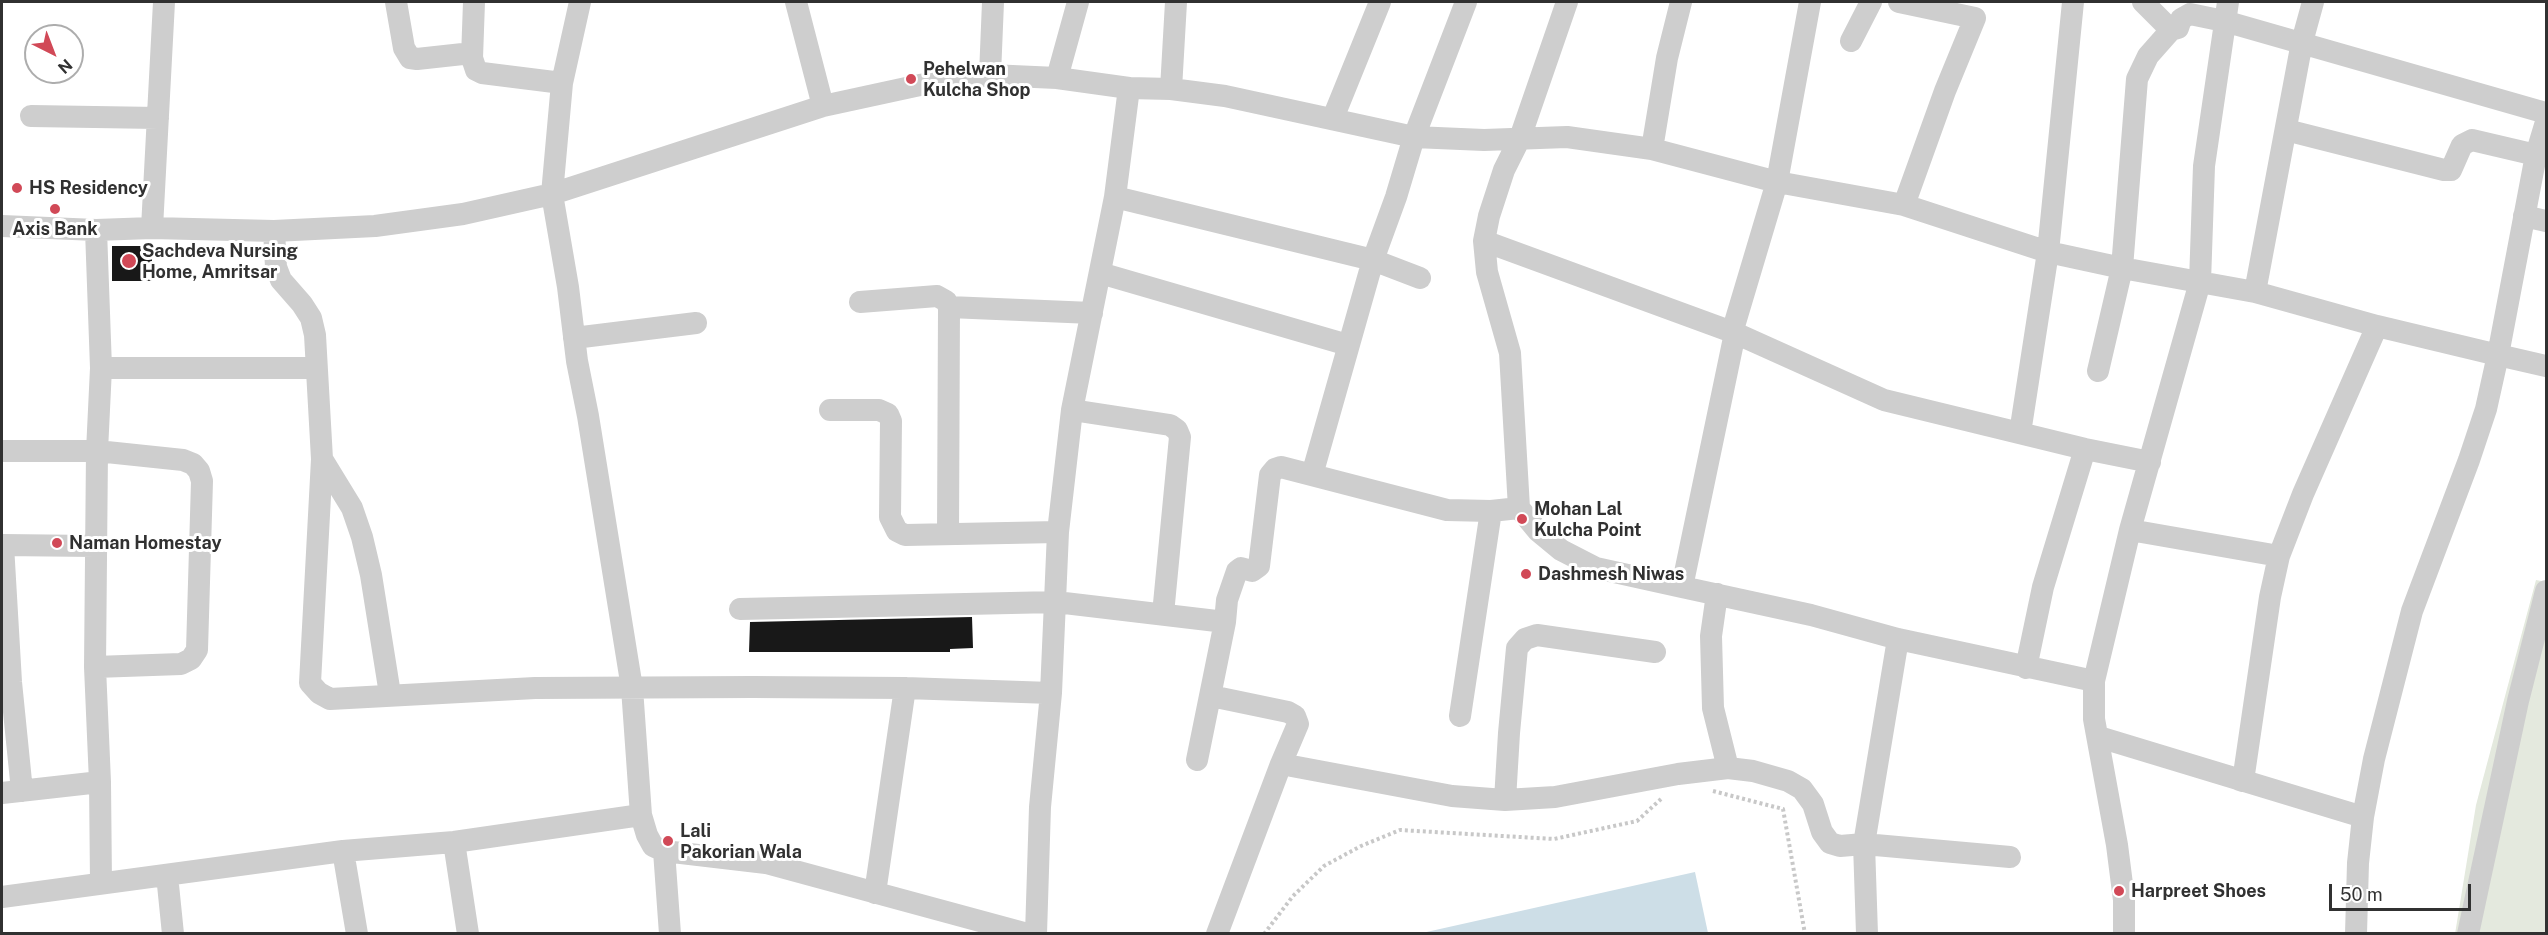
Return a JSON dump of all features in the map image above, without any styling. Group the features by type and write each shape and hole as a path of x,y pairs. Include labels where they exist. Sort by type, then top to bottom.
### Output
{"street":[{"path":"152,228 164,2"},
{"path":"396,2 404,48 410,58 472,53"},
{"path":"474,2 473,65 482,73 562,83"},
{"path":"580,2 562,83 552,194 632,688 641,815 647,835 653,846 664,851 766,863 1028,933"},
{"path":"796,2 823,106"},
{"path":"990,75 993,2"},
{"path":"1057,78 1078,2"},
{"path":"1171,89 1176,2"},
{"path":"1334,118 1380,2"},
{"path":"1312,475 1373,260 1396,197 1414,137 1466,2"},
{"path":"1567,2 1520,138 1504,170 1489,216 1484,241 1487,272 1510,353 1515,400 1514,449 1520,507 1538,531 1562,550 1596,568 1811,615 1898,639 2094,681"},
{"path":"1652,149 1666,58 1681,2"},
{"path":"1682,587 1735,333 1734,326 1777,182 1810,2"},
{"path":"1851,41 1871,2"},
{"path":"1899,2 1975,18 1945,91 1904,205"},
{"path":"2020,433 2048,252 2073,2"},
{"path":"2143,2 2171,30"},
{"path":"2256,292 2302,42 2313,2"},
{"path":"2124,933 2124,900 2092,705 2094,681 2130,530 2200,282 2204,166 2226,11"},
{"path":"2098,371 2122,268 2137,79 2148,56 2171,30 2178,28 2181,19 2190,14 2226,11 2302,42 2547,113"},
{"path":"2,226 96,230 152,228 274,231 375,226 463,214 552,194 823,106 920,85 990,75 1057,78 1129,88 1171,89 1225,96 1414,137 1484,140 1568,137 1652,149 1777,182 1904,205 2048,252 2256,292 2377,326 2547,366"},
{"path":"1036,933 1040,807 1051,693 1058,532 1072,410 1115,197 1129,88"},
{"path":"31,117 158,118"},
{"path":"2356,933 2358,863 2368,786 2412,611 2486,409 2536,155 2547,122"},
{"path":"2286,130 2444,170 2451,170 2462,145 2472,140 2536,155"},
{"path":"1115,197 1373,260 1420,278"},
{"path":"2524,216 2547,221"},
{"path":"96,230 101,368 95,546 95,667 100,782 101,884"},
{"path":"274,231 276,267 281,280 302,304 310,318 315,335 322,459 310,683 319,693 330,699 535,688 905,688 1051,693"},
{"path":"1484,241 1735,333 1884,400 2085,449 2150,462"},
{"path":"1100,273 1348,345"},
{"path":"860,302 937,296 946,301 949,307 948,534"},
{"path":"949,307 1092,313"},
{"path":"574,338 696,323"},
{"path":"2240,780 2243,781 2270,597 2279,556 2303,494 2377,326"},
{"path":"101,368 316,368"},
{"path":"830,410 879,410 888,414 891,421 890,517 893,526 905,535 1058,532"},
{"path":"1072,410 1170,424 1177,430 1180,447 1163,614"},
{"path":"2026,668 2043,587 2085,449"},
{"path":"2,451 97,451 183,460 193,464 199,471 202,481 197,650 191,659 181,664 95,667"},
{"path":"322,459 352,508 362,537 371,575 390,694"},
{"path":"1197,760 1225,622 1227,600 1237,571 1242,568 1252,571 1259,566 1270,475 1275,469 1281,467 1447,510 1491,511 1520,507"},
{"path":"1460,716 1491,511"},
{"path":"2130,530 2279,556"},
{"path":"95,546 2,545 11,682 12,792 100,782"},
{"path":"2468,933 2518,700 2547,591"},
{"path":"1717,594 1711,636 1713,708 1728,768"},
{"path":"740,609 912,603 1056,602 1225,622"},
{"path":"1505,800 1517,648 1525,639 1537,635 1655,652"},
{"path":"1867,933 1864,844 1898,639"},
{"path":"875,893 905,688"},
{"path":"1211,696 1288,712 1295,716 1298,724 1217,933"},
{"path":"2098,737 2363,817"},
{"path":"1281,764 1452,796 1505,800 1555,797 1678,774 1728,768 1753,771 1788,781 1802,789 1813,804 1822,832 1830,843 1840,846 1864,844 2010,857"},
{"path":"2,897 343,851 454,842 641,815"},
{"path":"454,842 468,933"},
{"path":"343,851 357,933"},
{"path":"664,851 670,933"},
{"path":"167,875 173,933"}],"path":[{"path":"1704,790 1726,793 1783,809 1804,933"},
{"path":"1264,933 1293,896 1324,866 1361,846 1400,830 1554,838 1637,821 1663,796"}],"shaded area":[{"path":"2536,580 2546,582 2546,933 2455,934 2476,805"},
{"path":"1695,872 1708,933 1422,933"}],"building":[{"path":"112,246 152,246 152,281 112,281"},
{"path":"972,617 973,648 950,649 950,652 749,652 750,622"}],"place":[{"name":"Pehelwan Kulcha Shop","path":"911,79"},
{"name":"HS Residency","path":"17,188"},
{"name":"Axis Bank","path":"55,209"},
{"name":"Sachdeva Nursing Home, Amritsar","path":"129,261"},
{"name":"Mohan Lal Kulcha Point","path":"1522,519"},
{"name":"Naman Homestay","path":"57,543"},
{"name":"Dashmesh Niwas","path":"1526,574"},
{"name":"Lali Pakorian Wala","path":"668,841"},
{"name":"Harpreet Shoes","path":"2119,891"}]}
